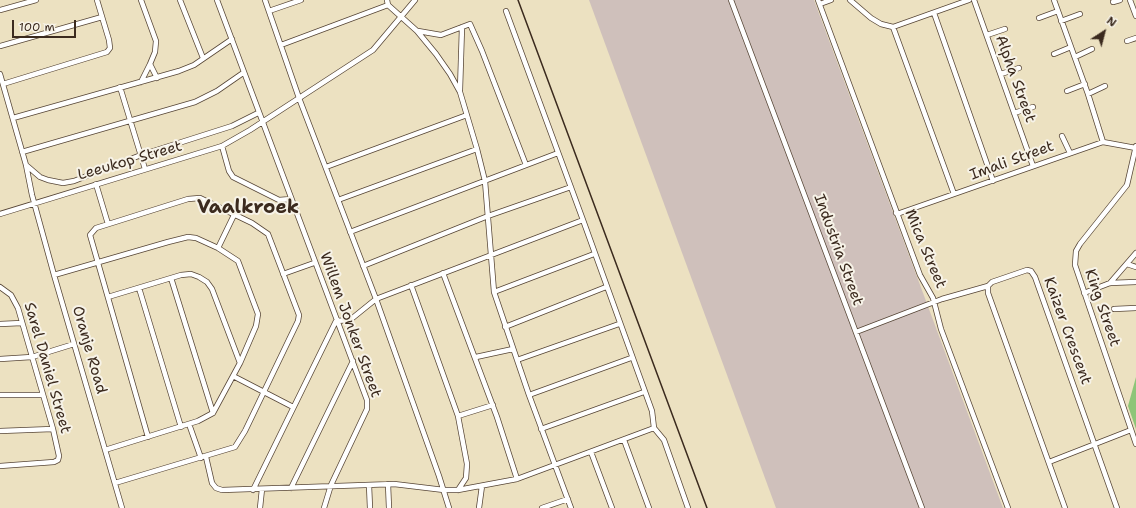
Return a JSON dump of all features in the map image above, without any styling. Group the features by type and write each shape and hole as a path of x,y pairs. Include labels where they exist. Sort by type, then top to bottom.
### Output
{"street":[{"path":"0,10 36,0"},
{"path":"3,84 106,53 110,48 109,40 98,0"},
{"path":"141,0 156,42 155,52 141,82"},
{"path":"180,0 203,58"},
{"name":"Willem Jonker Street","path":"217,0 258,114 367,400 367,409 331,485 324,508"},
{"path":"265,0 299,98 376,298 449,508"},
{"path":"269,11 301,0"},
{"name":"Leeukop Street","path":"0,214 26,208 34,203 222,146 262,122 373,50 415,0"},
{"name":"Industria Street","path":"731,0 922,508"},
{"path":"819,2 831,0"},
{"path":"850,0 871,18 881,24 893,26 969,0"},
{"name":"Alpha Street","path":"974,0 1033,166"},
{"path":"1054,0 1085,84 1103,142"},
{"path":"1113,2 1120,0"},
{"path":"1130,0 1136,16"},
{"path":"281,45 387,2 417,31 443,63 460,92 485,181 494,292 541,429 571,508"},
{"name":"Mica Street","path":"819,2 920,275 934,302 952,359 1008,508"},
{"path":"506,11 652,411 654,428 664,440 688,508"},
{"path":"1039,18 1058,11"},
{"path":"934,13 993,181"},
{"path":"1061,21 1080,14"},
{"path":"0,46 102,17"},
{"path":"417,31 442,34 470,24 526,165"},
{"path":"893,26 954,194"},
{"path":"460,92 462,27"},
{"path":"987,35 1005,29"},
{"path":"1127,41 1136,38"},
{"path":"13,118 120,87 157,78 186,68 232,39"},
{"path":"1054,54 1071,47"},
{"path":"1075,57 1092,49"},
{"path":"150,64 157,78"},
{"path":"1001,74 1019,68"},
{"path":"22,152 200,100 243,73"},
{"name":"Oranje Road","path":"0,74 26,165 34,203 54,275 121,506"},
{"path":"1067,91 1085,84"},
{"path":"1088,94 1105,86"},
{"path":"120,87 146,169"},
{"path":"1014,113 1033,106"},
{"path":"26,165 44,179 58,182 69,182 87,177 141,155 232,126 258,114"},
{"path":"326,167 467,115"},
{"path":"1062,136 1070,153"},
{"name":"Imali Street","path":"897,214 1103,142 1136,147"},
{"path":"222,146 228,171 234,177 279,200 291,199"},
{"name":"King Street","path":"1136,147 1127,185 1082,241 1076,251 1075,265 1136,444"},
{"path":"338,200 477,149"},
{"path":"350,232 558,153"},
{"path":"96,184 108,224"},
{"path":"363,266 488,216 571,187"},
{"path":"114,483 235,448 264,393 299,319 268,234 261,228 202,199 193,198 108,224 94,229 90,235 148,437"},
{"path":"218,248 234,215"},
{"path":"253,490 336,320 350,320 376,298 583,220"},
{"path":"54,275 188,237 200,239 218,248 239,262 258,314 256,326 240,363 213,412 181,427 105,450"},
{"path":"1110,283 1136,253"},
{"path":"494,292 594,254"},
{"path":"283,274 314,263"},
{"path":"1127,264 1136,267"},
{"name":"Kaizer Crescent","path":"856,332 947,297 988,286 992,282 1025,270 1030,270 1033,273 1117,508"},
{"path":"443,273 476,357 517,479"},
{"path":"108,297 171,278 191,274 203,280 210,286 240,363"},
{"path":"171,278 213,412"},
{"path":"1084,293 1110,283 1136,282"},
{"path":"410,285 458,416 467,464 466,478 458,490"},
{"path":"988,286 988,293 1065,508"},
{"name":"Sarel Daniel Street","path":"0,287 14,298 53,429 58,453 58,462 0,466"},
{"path":"506,327 606,287"},
{"path":"139,288 181,427"},
{"path":"1114,309 1136,308"},
{"path":"0,324 22,323"},
{"path":"517,360 619,324"},
{"path":"0,359 32,357 74,344"},
{"path":"476,357 513,349"},
{"path":"529,395 632,358"},
{"path":"291,488 352,361"},
{"path":"234,376 293,407"},
{"path":"541,429 644,392"},
{"path":"0,395 42,394"},
{"path":"458,416 493,405"},
{"path":"189,424 212,483 216,488 224,490 388,484 406,484 444,490 458,490 517,479 654,428"},
{"path":"0,431 53,429"},
{"path":"1049,462 1131,430"},
{"path":"624,440 649,508"},
{"path":"591,452 612,508"},
{"path":"388,484 390,508"},
{"path":"370,485 370,508"},
{"path":"480,508 482,486"},
{"path":"260,508 262,489"},
{"path":"542,508 568,498"}],"shaded area":[{"path":"589,0 814,0 1003,508 776,508"}],"green space":[{"path":"1136,377 1136,429 1128,406"}],"railway":[{"path":"518,0 707,508"}],"district":[{"name":"Vaalkroek","path":"248,208"}]}
